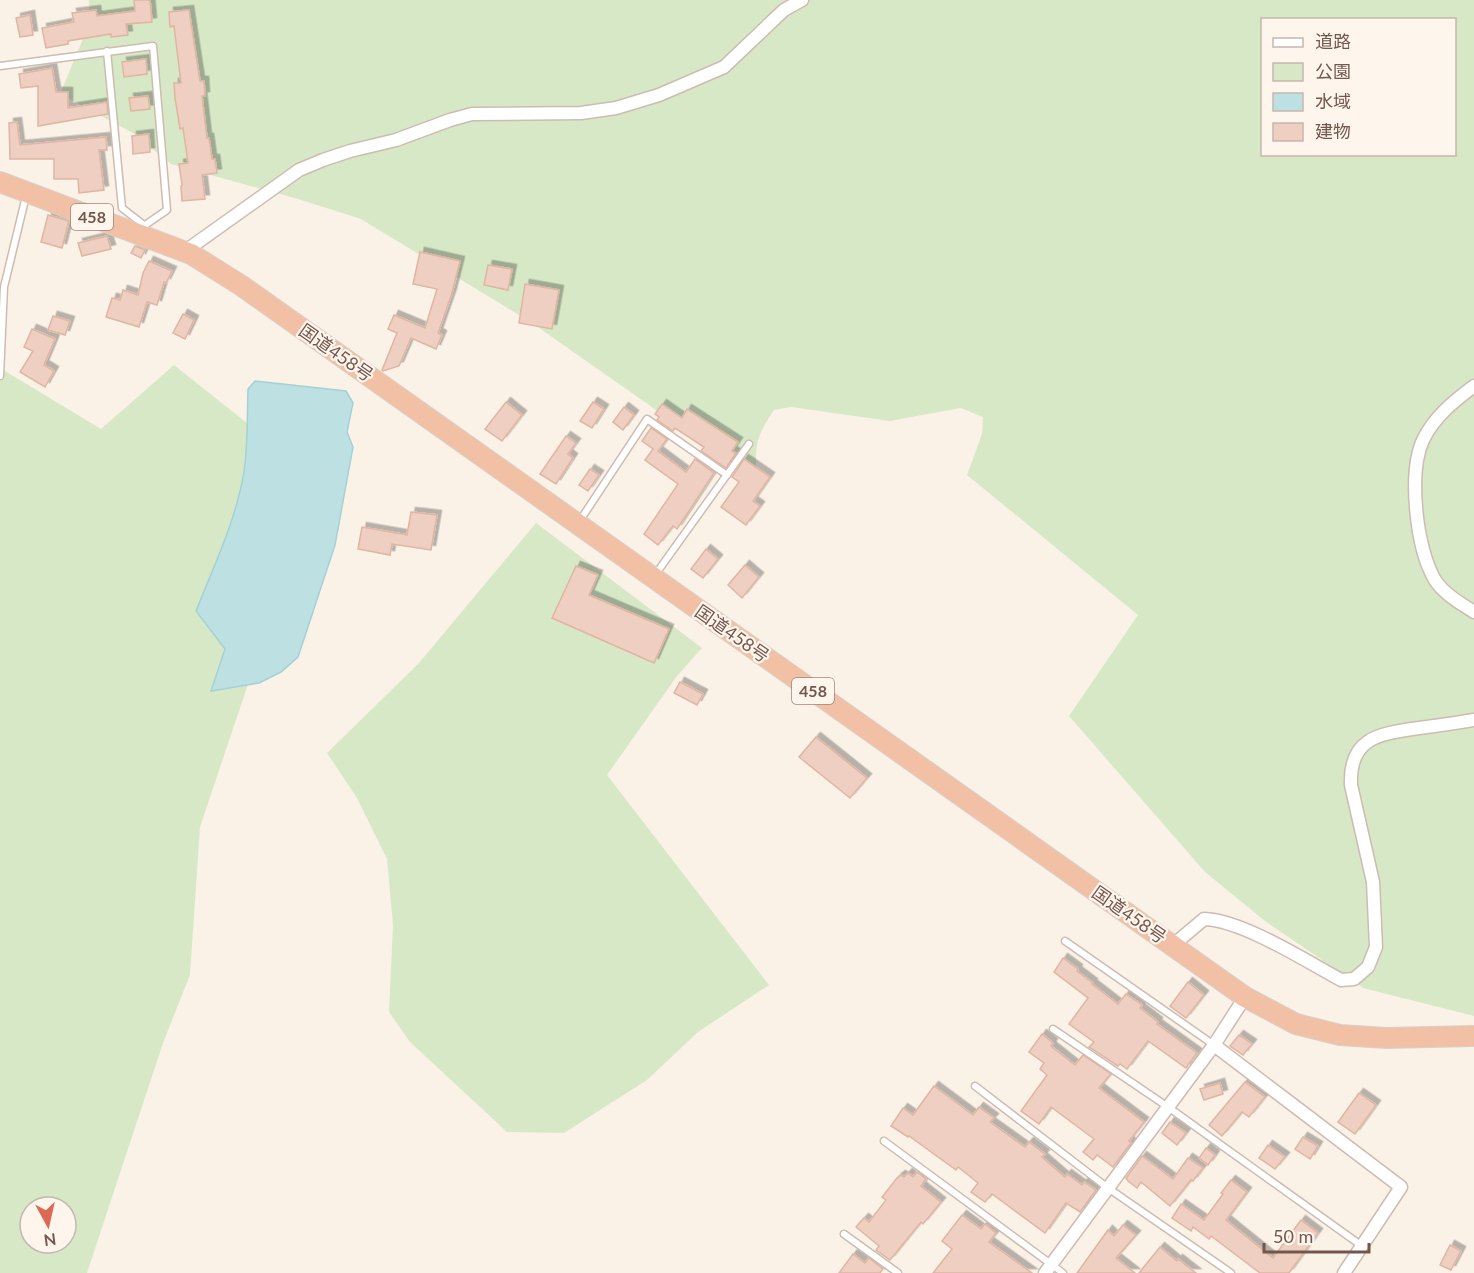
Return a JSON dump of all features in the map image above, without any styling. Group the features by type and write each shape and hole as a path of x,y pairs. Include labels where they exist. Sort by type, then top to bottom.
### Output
{"highway":[{"name":"国道458号","path":"0,182 139,229 191,254 242,286 1245,998 1296,1024 1340,1035 1386,1038 1474,1036"}],"street":[{"path":"184,252 299,170 323,159 396,140 472,114 581,113 616,108 659,95 724,67 784,10 802,0"},
{"path":"1474,386 1437,417 1423,440 1417,462 1415,493 1426,560 1435,581 1451,598 1474,612"},
{"path":"1172,946 1204,919 1218,920 1243,929 1341,980 1354,979 1368,967 1377,946 1373,882 1351,785 1351,770 1356,754 1367,742 1383,733 1474,720"},
{"path":"1049,1269 1214,1045 1245,998"},
{"path":"1214,1045 1401,1187 1344,1273"}],"lane":[{"path":"0,66 107,51 153,46 167,210 139,229 122,208 107,51"},
{"path":"0,376 2,286 27,192"},
{"path":"577,524 647,419 727,475"},
{"path":"653,578 749,444"},
{"path":"1065,941 1214,1045"},
{"path":"1053,1029 1168,1107 1362,1246"},
{"path":"975,1086 1108,1188 1231,1273"},
{"path":"884,1141 1049,1269 1063,1273"},
{"path":"844,1234 898,1273"}],"green space":[{"path":"89,0 1474,0 1474,1016 1363,988 1265,921 1205,872 1069,716 1138,615 967,475 982,434 983,417 961,408 890,421 791,407 774,410 758,443 756,480 532,323 361,219 171,164 133,133 60,94 90,22"},
{"path":"174,365 317,479 200,827 190,975 163,1043 87,1273 0,1273 0,368 101,429"},
{"path":"536,523 702,648 677,676 607,775 769,985 698,1032 647,1080 564,1133 507,1132 410,1042 389,1012 393,925 387,859 357,798 327,753 419,663"}],"water":[{"path":"255,381 346,391 353,403 347,432 353,447 335,545 298,657 281,672 259,683 211,691 225,649 196,611 236,508 244,472 248,389"}],"building":[{"path":"134,0 150,0 152,22 126,24 128,35 111,37 111,34 68,41 68,44 46,48 42,28 74,22 72,13 96,10 97,16 135,11"},
{"path":"189,10 200,81 204,81 205,96 202,96 207,138 209,138 212,159 215,159 217,173 202,175 205,199 182,201 179,164 188,163 183,128 180,129 175,98 174,83 181,83 174,26 170,27 169,12"},
{"path":"30,15 33,35 20,37 16,18"},
{"path":"146,59 147,74 124,77 122,62"},
{"path":"52,68 56,92 68,92 68,108 107,102 108,114 38,126 38,86 21,88 19,74"},
{"path":"148,96 150,109 131,111 129,98"},
{"path":"17,122 20,145 106,137 107,150 99,150 104,190 79,193 78,179 54,179 54,159 10,159 9,123"},
{"path":"149,134 150,152 133,154 132,136"},
{"path":"48,215 69,221 62,248 41,242"},
{"path":"107,236 111,249 82,256 78,243"},
{"path":"135,246 145,250 141,258 131,253"},
{"path":"420,252 460,261 438,333 442,335 436,349 411,338 399,366 383,371 397,333 388,329 394,315 425,328 437,289 413,284"},
{"path":"149,261 172,271 166,283 164,282 157,305 147,302 139,327 106,317 112,298 120,300 123,290 138,295 143,273"},
{"path":"488,265 512,269 508,290 484,285"},
{"path":"525,284 559,290 552,329 519,323"},
{"path":"183,314 194,320 185,339 173,333"},
{"path":"53,316 70,321 65,335 48,330"},
{"path":"32,329 55,339 44,365 54,371 45,387 20,372 33,351 24,347"},
{"path":"506,402 522,415 502,441 485,429"},
{"path":"593,402 604,409 592,428 580,421"},
{"path":"662,404 682,418 687,409 738,442 732,451 736,453 726,468 701,451 704,447 675,428 673,431 657,420 659,417 655,414"},
{"path":"624,407 634,415 623,430 613,422"},
{"path":"651,428 667,439 658,451 686,472 695,459 714,473 677,529 673,526 658,545 644,534 678,484 645,460 653,449 642,441"},
{"path":"566,436 576,443 568,454 573,458 556,484 540,474"},
{"path":"744,459 770,477 753,501 760,506 746,525 721,507 739,482 732,477"},
{"path":"590,469 599,475 588,491 579,485"},
{"path":"411,512 437,515 431,550 392,544 390,555 358,549 362,527 407,535"},
{"path":"706,549 718,559 703,578 691,569"},
{"path":"745,565 759,577 742,598 728,585"},
{"path":"576,566 598,575 589,595 669,629 654,663 552,618"},
{"path":"680,682 703,694 697,705 674,693"},
{"path":"816,737 867,778 850,798 799,757"},
{"path":"1063,958 1118,1004 1126,994 1142,1005 1140,1008 1158,1022 1157,1024 1197,1053 1186,1068 1148,1041 1127,1069 1120,1064 1118,1066 1089,1047 1094,1042 1069,1024 1088,998 1054,972"},
{"path":"1188,982 1204,995 1186,1018 1170,1006"},
{"path":"1042,1034 1053,1043 1051,1046 1075,1065 1083,1055 1111,1074 1099,1088 1144,1122 1113,1167 1097,1155 1093,1160 1083,1152 1094,1139 1051,1107 1039,1124 1021,1111 1047,1075 1040,1069 1044,1063 1029,1052"},
{"path":"1239,1035 1252,1044 1243,1055 1230,1046"},
{"path":"1245,1082 1265,1097 1249,1117 1242,1112 1222,1136 1209,1125"},
{"path":"1220,1083 1223,1094 1204,1100 1200,1089"},
{"path":"934,1086 973,1115 979,1107 994,1118 990,1122 1025,1147 1029,1142 1045,1154 1042,1157 1065,1177 1067,1174 1082,1185 1084,1182 1096,1190 1080,1212 1066,1203 1045,1233 992,1194 985,1202 971,1192 978,1183 958,1167 956,1170 909,1136 891,1126 903,1108 913,1115"},
{"path":"1359,1093 1376,1105 1355,1134 1338,1122"},
{"path":"1170,1122 1186,1133 1177,1145 1162,1133"},
{"path":"1303,1137 1318,1146 1310,1159 1295,1149"},
{"path":"1268,1145 1285,1157 1275,1169 1259,1158"},
{"path":"1206,1148 1215,1155 1208,1165 1199,1158"},
{"path":"1142,1156 1173,1179 1188,1158 1203,1168 1170,1206 1141,1182 1137,1188 1126,1178"},
{"path":"917,1172 926,1179 921,1186 941,1202 923,1224 921,1222 890,1260 876,1250 879,1246 856,1227 864,1218 869,1222 886,1200 882,1197 897,1178 901,1175 904,1177 908,1173 913,1177"},
{"path":"1231,1180 1247,1192 1226,1220 1273,1258 1301,1220 1318,1233 1289,1273 1260,1273 1211,1236 1209,1239 1193,1227 1191,1231 1172,1218 1181,1204 1204,1220"},
{"path":"962,1215 981,1229 985,1224 996,1233 989,1242 1032,1273 933,1273 952,1249 942,1241"},
{"path":"1123,1225 1136,1235 1116,1258 1135,1273 1077,1273 1108,1230 1114,1236"},
{"path":"1450,1245 1461,1251 1451,1270 1440,1265"},
{"path":"1160,1247 1177,1261 1178,1259 1196,1273 1139,1273"},
{"path":"853,1254 865,1263 869,1258 883,1269 880,1273 839,1273"}]}
